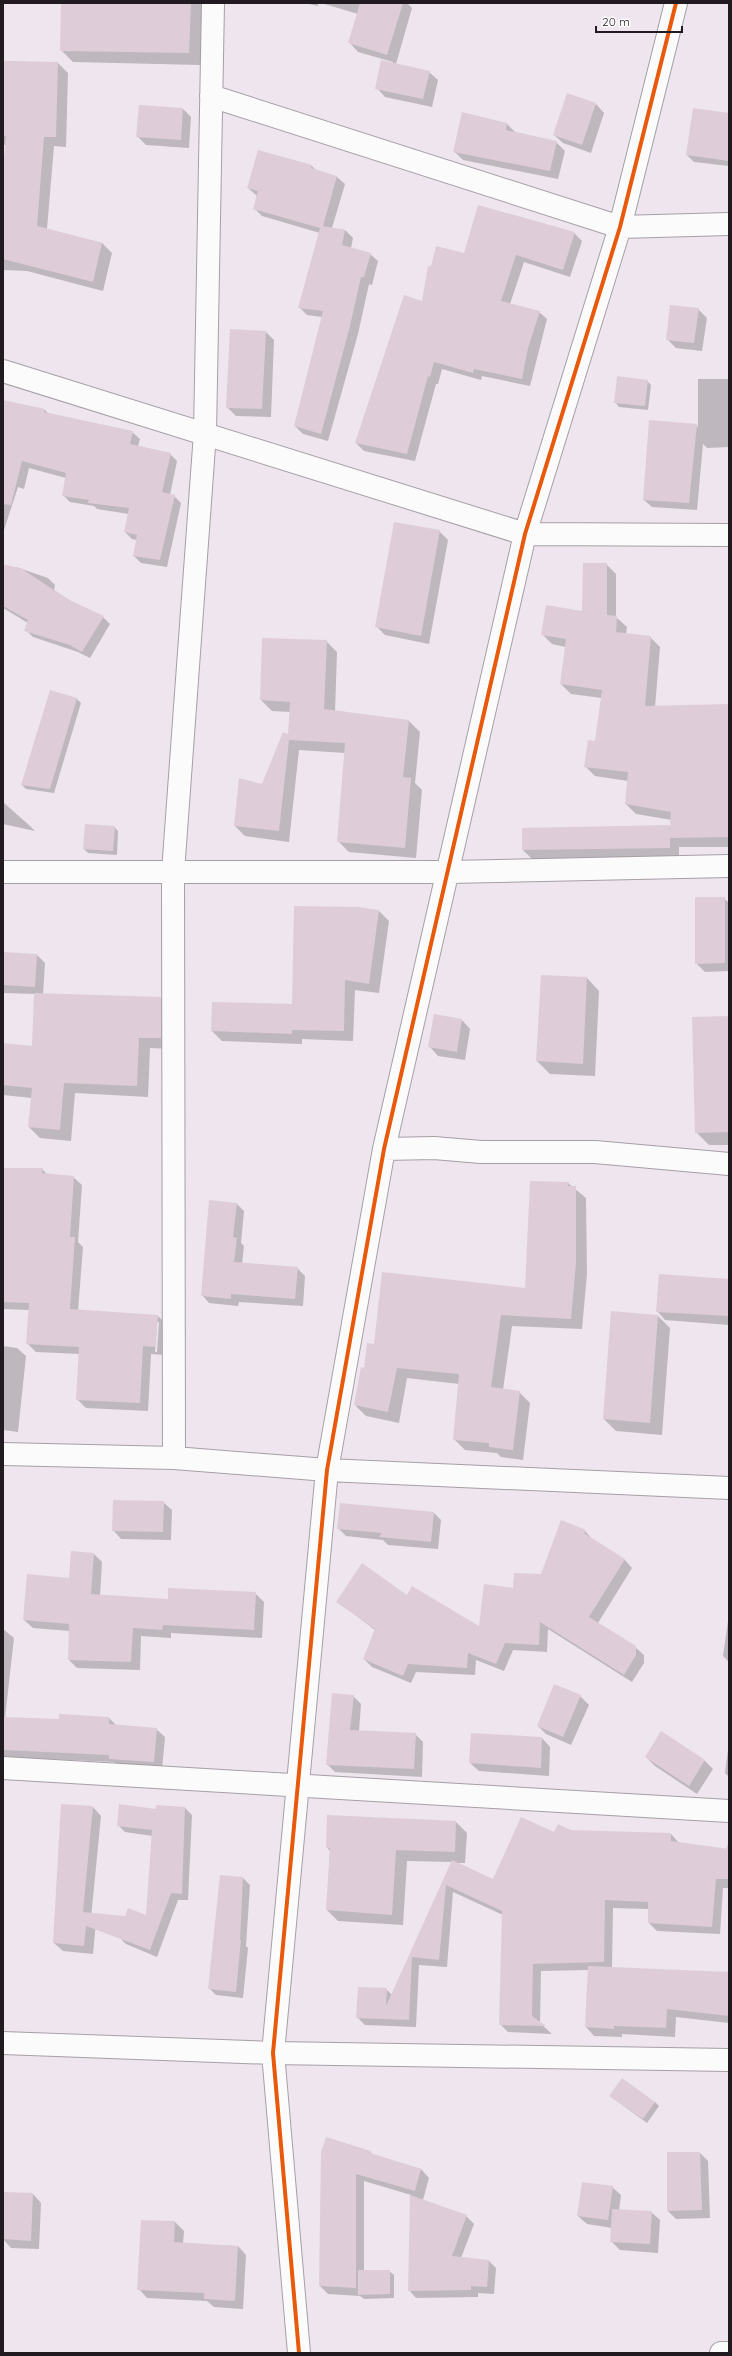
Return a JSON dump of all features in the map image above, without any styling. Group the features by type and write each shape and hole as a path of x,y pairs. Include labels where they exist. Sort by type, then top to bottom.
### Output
{"street":[{"path":"174,1458 174,872 204,433 212,3"},
{"path":"299,2353 273,2053 296,1785 327,1470 384,1149 449,872 525,534 620,227 676,3"},
{"path":"211,96 620,227 729,224"},
{"path":"3,371 525,534 729,535"},
{"path":"3,872 449,872 729,866"},
{"path":"384,1149 434,1148 481,1152 595,1152 729,1164"},
{"path":"3,1454 174,1458 327,1470 729,1488"},
{"path":"3,1768 729,1811"},
{"path":"3,2044 273,2053 729,2060"},
{"path":"721,2353 729,2353"}],"building":[{"path":"61,3 191,3 189,53 60,51"},
{"path":"360,3 403,3 387,55 348,43"},
{"path":"381,60 430,71 423,99 375,89"},
{"path":"3,61 58,62 56,137 44,137 37,226 102,243 93,282 3,259 3,169 6,136 3,136"},
{"path":"567,93 596,103 582,145 553,135"},
{"path":"139,105 183,108 181,140 136,137"},
{"path":"693,108 729,113 729,161 686,155"},
{"path":"462,112 507,123 506,130 557,141 550,171 453,152"},
{"path":"258,150 312,165 311,168 337,176 323,226 345,230 342,245 371,253 364,277 361,277 350,326 321,434 294,426 323,311 298,308 320,228 253,209 258,191 247,188"},
{"path":"478,205 575,232 563,270 516,255 501,301 540,311 528,348 522,379 474,369 473,373 434,362 430,377 428,376 407,454 355,443 404,295 422,301 428,266 431,266 436,246 464,253"},
{"path":"670,305 699,308 694,343 666,340"},
{"path":"230,329 266,331 262,409 226,408"},
{"path":"617,376 648,380 645,406 614,403"},
{"path":"3,400 45,409 44,412 133,431 130,444 171,453 162,492 175,495 160,560 133,556 137,535 124,532 129,508 88,503 89,500 62,496 66,473 22,461 11,505 3,504"},
{"path":"649,420 697,424 689,503 643,500"},
{"path":"394,522 440,530 421,636 375,627"},
{"path":"583,563 607,563 607,615 617,616 616,632 651,636 645,706 729,704 729,837 670,838 670,848 522,850 522,828 669,825 669,833 671,812 625,804 628,772 584,767 588,740 595,741 602,690 560,684 566,639 541,635 546,605 582,611"},
{"path":"3,564 22,569 69,600 104,616 82,652 70,645 24,631 28,620 3,606"},
{"path":"262,638 327,640 324,709 409,720 403,777 411,778 405,848 337,842 345,743 289,740 279,831 234,826 239,778 262,784 283,732 288,734 290,702 260,700"},
{"path":"50,690 77,698 50,789 21,785"},
{"path":"85,824 115,826 113,851 83,849"},
{"path":"695,897 725,897 725,963 695,964"},
{"path":"294,906 358,907 379,910 369,984 345,980 344,1031 292,1030 292,1034 211,1031 212,1002 292,1004"},
{"path":"3,952 37,954 35,987 3,985"},
{"path":"541,975 587,977 583,1064 536,1061"},
{"path":"34,993 161,997 161,1038 139,1038 137,1086 64,1083 60,1130 28,1127 32,1088 3,1085 3,1043 32,1046"},
{"path":"434,1014 462,1019 457,1052 428,1047"},
{"path":"729,1016 729,1132 695,1133 692,1017"},
{"path":"3,1168 43,1168 42,1173 74,1176 70,1237 75,1237 70,1309 158,1315 156,1347 143,1346 140,1403 76,1400 79,1347 26,1344 29,1303 3,1302"},
{"path":"530,1181 569,1182 568,1186 576,1186 576,1263 571,1319 501,1315 491,1387 520,1391 513,1450 489,1447 489,1443 453,1440 459,1374 397,1368 388,1412 354,1405 361,1367 364,1368 367,1343 374,1344 382,1272 525,1288"},
{"path":"209,1200 237,1203 233,1237 237,1238 234,1262 298,1267 295,1299 231,1294 231,1299 201,1296"},
{"path":"659,1274 729,1279 729,1316 656,1312"},
{"path":"611,1311 658,1315 650,1423 603,1419"},
{"path":"113,1500 164,1501 163,1532 112,1531"},
{"path":"340,1503 434,1512 431,1542 379,1537 382,1533 337,1529"},
{"path":"561,1520 586,1530 584,1533 625,1559 589,1617 636,1646 636,1655 624,1675 540,1622 539,1645 505,1643 496,1664 468,1653 467,1668 408,1664 403,1676 363,1659 375,1629 336,1602 362,1563 407,1595 412,1586 479,1626 484,1584 513,1588 514,1573 541,1574"},
{"path":"71,1551 94,1553 91,1594 168,1599 168,1588 256,1592 254,1630 163,1625 162,1630 133,1628 131,1662 68,1660 69,1624 23,1620 27,1574 69,1578"},
{"path":"554,1684 581,1695 563,1737 537,1726"},
{"path":"332,1693 354,1695 350,1730 416,1733 414,1769 326,1765"},
{"path":"59,1714 109,1717 109,1724 157,1728 154,1762 109,1759 109,1755 3,1750 3,1717 59,1719"},
{"path":"661,1731 705,1760 689,1786 645,1757"},
{"path":"471,1733 542,1737 541,1768 469,1763"},
{"path":"61,1804 93,1806 83,1912 125,1916 128,1908 146,1915 152,1830 117,1826 119,1804 156,1809 156,1805 185,1807 182,1894 171,1893 150,1950 86,1926 84,1946 53,1943"},
{"path":"327,1815 456,1821 455,1852 396,1850 392,1915 326,1910 330,1848 326,1847"},
{"path":"521,1817 554,1832 558,1824 571,1830 671,1833 671,1841 729,1849 729,1879 716,1879 712,1927 648,1923 648,1902 605,1900 604,1962 533,1964 532,2016 546,2026 499,2025 502,1911 446,1885 439,1960 412,1957 409,2020 356,2018 358,1987 387,1988 386,2006 452,1860 493,1879"},
{"path":"220,1875 243,1877 241,1940 236,1992 208,1989"},
{"path":"588,1966 729,1972 729,2016 667,2009 666,2028 614,2026 614,2029 585,2027"},
{"path":"622,2078 655,2102 643,2119 609,2096"},
{"path":"326,2137 421,2169 415,2191 356,2174 356,2288 319,2286 321,2152"},
{"path":"667,2152 700,2152 702,2210 667,2211"},
{"path":"582,2182 613,2186 608,2220 577,2216"},
{"path":"4,2192 33,2193 31,2241 3,2239"},
{"path":"410,2195 467,2215 452,2256 489,2260 487,2287 471,2286 471,2290 408,2291"},
{"path":"612,2209 652,2211 650,2244 610,2242"},
{"path":"141,2220 175,2221 174,2242 238,2246 235,2301 204,2299 204,2293 137,2290"},
{"path":"358,2270 390,2270 390,2294 358,2295"}],"cycle path":[{"path":"299,2353 273,2053 327,1470 384,1149 525,534 620,227 676,3"}]}
